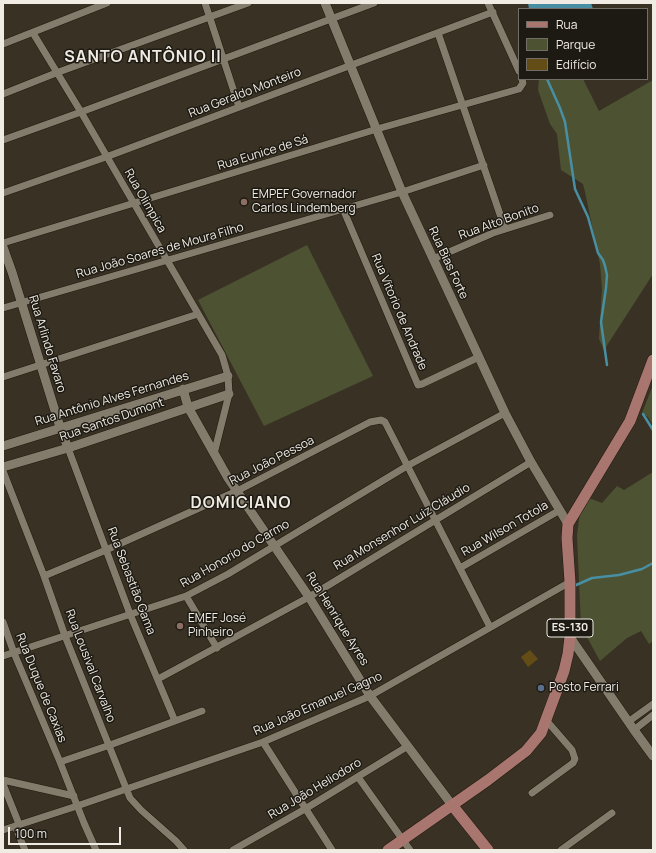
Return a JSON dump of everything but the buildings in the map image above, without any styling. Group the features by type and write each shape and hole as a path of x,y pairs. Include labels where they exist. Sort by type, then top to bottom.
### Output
{"main road":[{"name":"ES-130","path":"388,850 488,780 526,751 541,732 564,671 568,654 570,637 570,582 567,538 568,524 630,421 653,360"},
{"name":"Rua Henrique Ayres","path":"452,805 488,850"}],"street":[{"path":"3,44 107,3"},
{"path":"205,3 239,107"},
{"path":"3,94 56,73 248,3"},
{"name":"Rua Bias Forte","path":"325,3 402,192 505,413 531,462 568,524"},
{"path":"3,140 374,3"},
{"path":"488,3 518,68"},
{"name":"Rua Geraldo Monteiro","path":"3,193 106,157 493,12"},
{"name":"Rua Olimpica","path":"33,33 81,112 166,261 222,355 228,376 229,394 214,454"},
{"path":"438,33 506,229"},
{"name":"Rua Eunice de Sá","path":"3,243 377,129 519,89 523,83 522,80"},
{"name":"Rua João Soares de Moura Filho","path":"3,308 402,192 484,165"},
{"name":"Rua Vitorio de Andrade","path":"343,209 418,385 479,357"},
{"name":"Rua Alto Bonito","path":"433,258 506,229 550,215"},
{"name":"Rua Arlindo Favaro","path":"3,247 68,448"},
{"path":"3,377 198,314"},
{"name":"Rua Antônio Alves Fernandes","path":"3,446 60,427 228,376"},
{"name":"Rua Henrique Ayres","path":"183,389 188,407 237,492 309,597 370,696 452,805"},
{"name":"Rua Santos Dumont","path":"3,467 68,448 229,394"},
{"name":"Rua Honorio do Carmo","path":"3,656 186,596 228,574 407,466 505,413"},
{"name":"Rua João Pessoa","path":"44,576 237,492 370,422 381,420 385,422 407,466"},
{"name":"Rua Sebastião Gama","path":"68,448 130,614 175,721"},
{"name":"Rua Monsenhor Luiz Cláudio","path":"158,679 309,597 531,462"},
{"path":"407,466 490,627"},
{"name":"Rua Lousival Carvalho","path":"3,471 44,576 65,636 130,798 184,850"},
{"name":"Rua Wilson Totola","path":"460,568 560,510"},
{"name":"Rua João Emanuel Gagno","path":"3,830 263,742 370,696 570,582"},
{"path":"186,596 217,648"},
{"name":"Rua Duque de Caxias","path":"3,622 14,653 96,850"},
{"path":"570,637 653,756"},
{"path":"631,726 653,704"},
{"path":"110,746 202,711"},
{"path":"631,726 653,716"},
{"path":"532,793 573,763 575,758 572,750 546,720"},
{"path":"263,742 332,850"},
{"name":"Rua Duque de Caxias","path":"60,762 110,746"},
{"name":"Rua João Heliodoro","path":"233,850 305,809 408,746"},
{"path":"358,777 410,850"},
{"path":"3,780 74,796"},
{"path":"3,784 25,850"},
{"path":"561,850 612,813"}],"green space":[{"path":"539,80 584,80 599,111 653,80 653,274 604,350 599,339 602,289 600,264 583,184 561,170 557,134 550,124 538,90"},
{"path":"307,245 373,376 264,426 198,300"},
{"path":"653,385 653,425 648,417 642,413"},
{"path":"653,472 653,641 649,644 641,631 627,638 600,661 581,626 577,535 580,512 586,497 602,503 617,486 624,490"}],"water":[{"path":"528,3 591,3 593,8 529,8"}],"waterway":[{"path":"547,80 565,122 575,189 588,217 598,253 603,260 607,275 601,322 607,365"},
{"path":"643,414 653,430"},
{"path":"574,586 592,578 619,575 642,569 653,563"}],"place":[{"name":"EMPEF Governador Carlos Lindemberg","path":"244,202"},
{"name":"EMEF José Pinheiro","path":"180,626"},
{"name":"Posto Ferrari","path":"541,688"}],"district":[{"name":"SANTO ANTÔNIO II","path":"143,58"},
{"name":"DOMICIANO","path":"241,504"}]}
